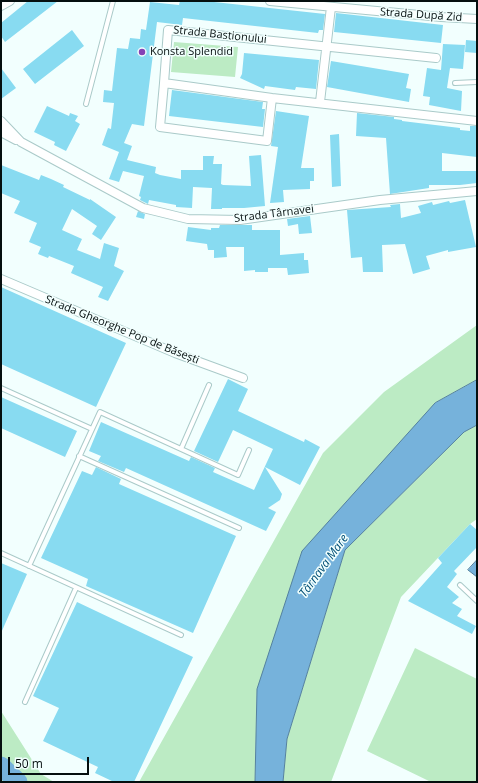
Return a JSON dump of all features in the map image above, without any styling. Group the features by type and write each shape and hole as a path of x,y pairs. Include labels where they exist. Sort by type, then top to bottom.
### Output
{"street":[{"path":"1,6 10,1"},
{"name":"Strada După Zid","path":"270,1 477,19"},
{"path":"320,102 331,7"},
{"name":"Strada Bastionului","path":"272,98 267,141 160,127 168,30 436,58"},
{"path":"164,84 272,98 320,102 477,121"},
{"name":"Strada Târnavei","path":"1,121 21,142 142,208 188,220 240,220 380,200 477,191"},
{"path":"1,132 21,142"},
{"name":"Strada Gheorghe Pop de Băsești","path":"1,279 175,353 243,378"}],"lane":[{"path":"86,104 113,1"},
{"path":"455,82 477,82"},
{"path":"181,449 209,385"},
{"path":"1,388 92,429"},
{"path":"29,566 100,412 238,475 249,450"},
{"path":"79,456 239,528"},
{"path":"1,553 181,635"},
{"path":"460,585 477,601"},
{"path":"25,702 76,588"}],"green space":[{"path":"174,42 238,47 235,77 171,72"},
{"path":"477,325 477,380 435,403 257,689 255,782 139,782 323,453 384,392"},
{"path":"477,425 477,519 470,524 401,597 331,782 283,782 287,739 345,550 464,432"},
{"path":"415,648 477,679 477,782 431,782 367,751"},
{"path":"1,711 41,774 54,782 1,782"}],"water":[{"name":"Târnava Mare","path":"477,380 477,425 464,432 345,550 287,739 283,782 255,782 257,689 302,551 435,403"},
{"path":"477,560 477,577 468,570"}],"building":[{"path":"28,1 58,1 5,42 1,36 1,23"},
{"path":"180,1 205,1 325,14 323,30 319,30 318,33 183,18 182,25 157,22 144,126 132,124 124,143 132,146 127,160 156,167 155,173 160,175 181,179 181,170 203,170 203,156 214,156 213,164 222,164 221,184 251,186 249,156 261,155 265,206 211,209 212,188 193,187 192,208 176,207 176,205 149,200 148,204 140,200 141,197 139,196 144,176 123,171 119,182 109,179 119,152 102,145 108,128 111,129 114,103 103,102 104,90 112,91 117,48 128,49 130,38 140,39 141,29 146,30 150,2 179,5"},
{"path":"336,13 443,25 441,43 334,32"},
{"path":"72,30 84,46 35,84 23,69"},
{"path":"466,40 477,41 477,53 465,52"},
{"path":"443,44 465,45 463,69 450,68 447,88 462,91 461,111 429,105 430,97 423,96 427,68 441,70"},
{"path":"244,53 319,60 316,89 296,87 295,90 265,86 264,89 240,78 242,74"},
{"path":"331,61 409,74 406,88 411,89 409,102 327,87"},
{"path":"1,68 16,88 1,99"},
{"path":"172,90 263,102 262,109 265,109 263,127 169,116"},
{"path":"47,106 69,116 70,113 78,116 75,121 80,124 66,151 54,145 55,142 34,132"},
{"path":"276,111 309,116 301,168 314,168 314,181 310,181 310,189 283,190 284,202 270,203 278,147 271,146"},
{"path":"357,113 394,117 394,119 402,121 460,128 460,130 470,131 470,126 477,126 477,157 442,153 442,171 477,171 477,183 460,185 429,185 429,188 390,194 386,138 356,136"},
{"path":"339,134 341,186 332,187 330,135"},
{"path":"1,165 39,180 41,175 51,179 64,185 63,187 90,199 116,217 101,240 92,234 97,226 72,209 62,230 82,239 77,250 100,259 104,243 119,248 114,266 124,271 108,301 98,297 103,287 71,273 74,266 49,256 48,258 38,254 41,247 29,242 37,223 14,213 20,201 1,193"},
{"path":"465,200 476,247 448,252 448,250 426,256 430,269 413,274 405,244 382,245 383,272 363,272 362,257 351,258 347,210 391,207 390,205 400,204 401,218 421,213 418,206 432,202 433,205 449,201 450,203"},
{"path":"138,211 145,214 144,219 136,217"},
{"path":"310,216 312,233 299,234 298,224 288,226 287,219"},
{"path":"220,225 252,225 252,230 280,230 280,255 304,253 304,260 308,260 309,273 288,275 287,268 268,268 268,272 255,272 255,270 244,271 244,247 226,247 227,257 214,258 214,250 208,250 207,244 186,241 188,227 211,230 211,228 219,228"},
{"path":"1,287 126,343 96,407 1,364"},
{"path":"228,379 248,389 238,411 304,442 305,439 320,447 300,485 265,467 282,494 280,500 268,508 276,512 266,531 126,468 124,472 98,461 101,456 89,451 101,422 189,461 191,457 215,468 213,472 254,490 273,449 233,430 218,462 194,451"},
{"path":"1,397 77,431 65,457 1,428"},
{"path":"96,467 121,479 119,484 236,536 193,633 86,586 88,579 41,558 82,471 92,475"},
{"path":"470,524 477,530 477,547 454,571 457,574 447,587 459,597 452,603 462,609 457,616 476,626 472,634 408,601 442,563 438,558"},
{"path":"1,563 27,574 1,633"},
{"path":"77,602 193,657 134,782 114,782 95,773 98,767 43,741 59,708 33,696"}],"waterway":[{"path":"1,766 18,782"}],"place":[{"name":"Konsta Splendid","path":"142,52"}]}
